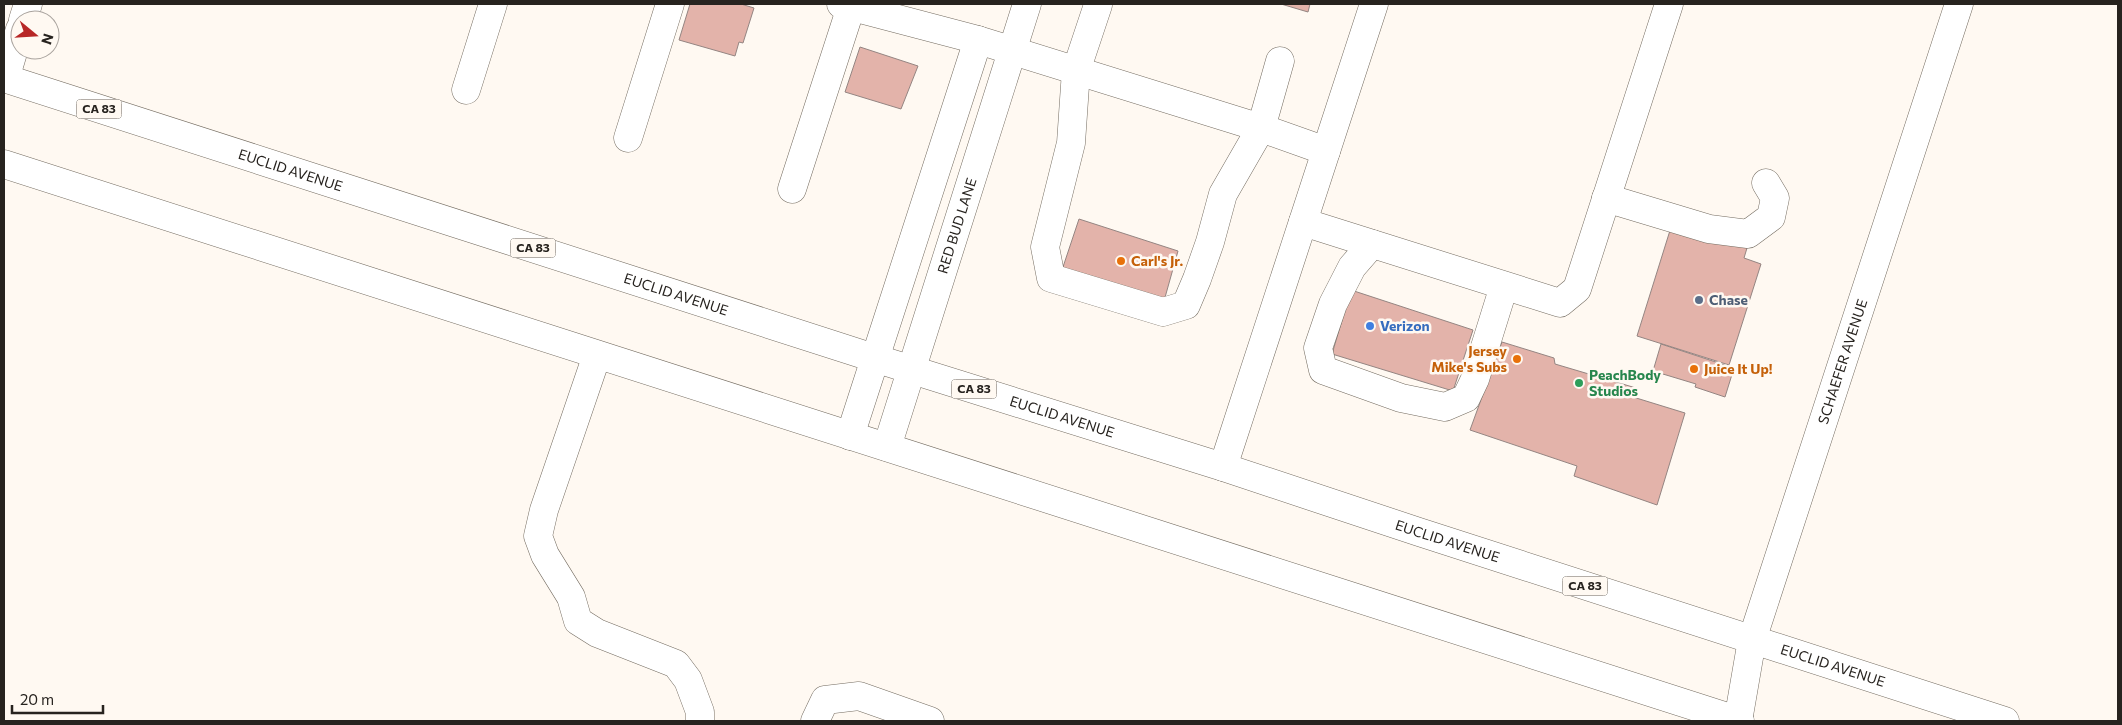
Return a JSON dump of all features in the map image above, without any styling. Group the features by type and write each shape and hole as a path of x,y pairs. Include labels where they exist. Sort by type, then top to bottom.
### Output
{"main road":[{"path":"466,90 494,4"},
{"path":"628,138 670,4"},
{"name":"RED BUD LANE","path":"887,447 1027,4"},
{"path":"1223,467 1374,4"},
{"path":"1303,222 1560,304 1576,289 1669,4"},
{"name":"SCHAEFER AVENUE","path":"1739,721 1752,640 1960,4"},
{"path":"1098,5 1076,71 1070,143 1045,247 1051,278 1163,312 1186,305 1210,242 1223,194 1261,128 1280,61"},
{"path":"792,189 846,6 978,40 1261,128 1326,151"},
{"path":"850,436 978,40"},
{"path":"4,78 10,60"},
{"name":"EUCLID AVENUE","path":"4,78 874,358 1223,467 2005,721"},
{"path":"4,164 1739,721"},
{"path":"1606,198 1709,229 1748,234 1772,217 1775,198 1766,183"},
{"path":"1372,244 1352,267 1332,304 1318,348 1323,370 1401,398 1446,407 1466,398 1475,380 1504,286"},
{"path":"597,355 544,510 538,536 545,555 571,597 578,621 597,634 676,664 688,680 700,712 700,721"},
{"path":"816,721 825,700 859,696 930,721"}],"building":[{"path":"690,4 741,4 754,8 743,43 739,42 735,56 679,40"},
{"path":"1281,4 1310,4 1308,12"},
{"path":"860,47 918,66 901,109 845,92"},
{"name":"Carl's Jr.","path":"1079,219 1178,251 1164,301 1062,270"},
{"name":"Chase","path":"1672,224 1747,248 1744,258 1761,264 1729,365 1637,336"},
{"path":"1351,290 1473,330 1453,391 1332,354"},
{"path":"1502,342 1554,358 1555,364 1636,388 1633,397 1685,413 1657,505 1574,476 1577,466 1470,430"},
{"name":"Juice It Up!","path":"1661,344 1734,368 1725,397 1695,387 1696,384 1653,371"}],"place":[{"name":"Carl's Jr.","path":"1121,261"},
{"name":"Chase","path":"1699,300"},
{"name":"Verizon","path":"1370,326"},
{"name":"Jersey Mike's Subs","path":"1517,359"},
{"name":"Juice It Up!","path":"1694,369"},
{"name":"PeachBody Studios","path":"1579,383"}]}
